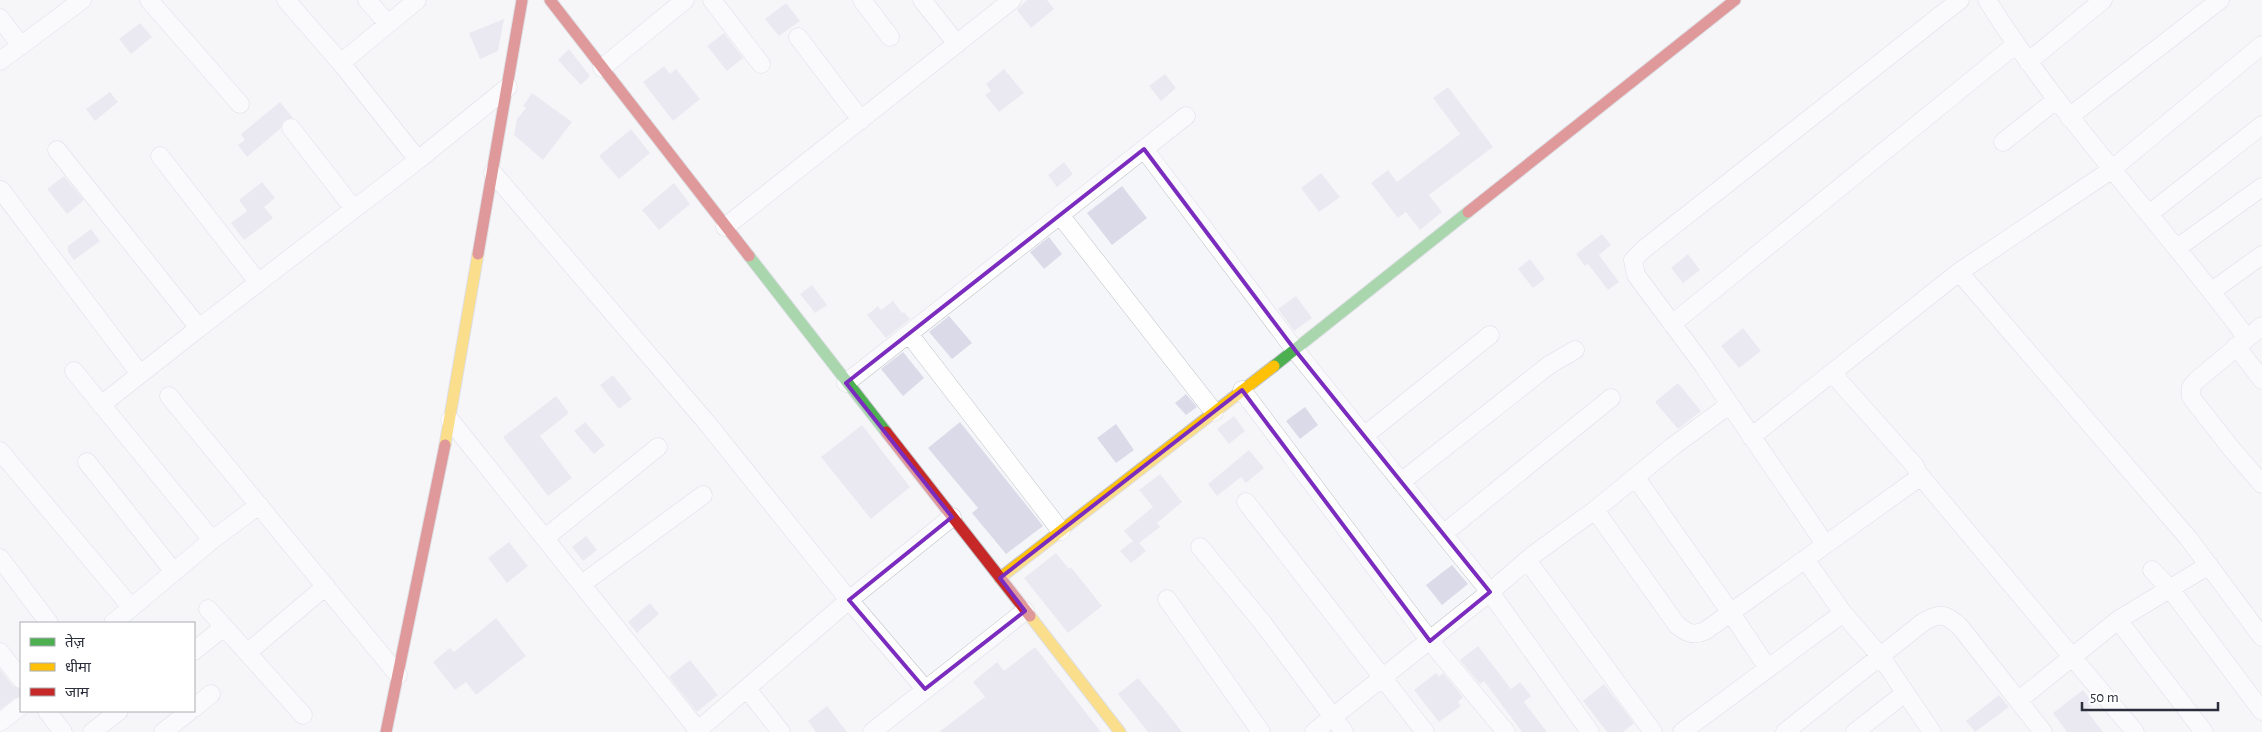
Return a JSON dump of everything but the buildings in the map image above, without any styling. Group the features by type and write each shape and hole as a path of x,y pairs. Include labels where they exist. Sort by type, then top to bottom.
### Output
{"street":[{"path":"149,0 240,104"},
{"path":"286,0 341,64 418,160"},
{"path":"368,0 388,24"},
{"path":"341,64 417,0"},
{"path":"386,732 450,420 522,0"},
{"path":"550,0 846,383 1120,732"},
{"path":"602,68 685,0"},
{"path":"712,0 761,64"},
{"path":"862,0 890,37"},
{"path":"922,0 957,44"},
{"path":"726,227 1012,0"},
{"path":"1000,578 1295,350 1735,0"},
{"path":"1825,544 1636,275 1633,260 1644,249 1960,0"},
{"path":"1987,0 2015,45 2069,117 2110,170 2212,291 2262,380"},
{"path":"2028,62 2103,0"},
{"path":"2069,117 2220,0"},
{"path":"0,61 75,2"},
{"path":"0,18 21,46"},
{"path":"798,37 861,120"},
{"path":"1672,324 2015,45"},
{"path":"1751,437 1959,272 2110,170 2262,45"},
{"path":"101,405 418,160 508,87"},
{"path":"2004,142 2056,100"},
{"path":"846,383 1186,116"},
{"path":"2149,214 2262,125"},
{"path":"291,128 354,209"},
{"path":"1144,148 1295,350 1490,592 1590,732"},
{"path":"57,150 199,328"},
{"path":"160,156 258,282"},
{"path":"493,173 707,423 849,600 925,689"},
{"path":"2177,248 2262,187"},
{"path":"1,190 140,374"},
{"path":"1060,215 1214,412"},
{"path":"2212,291 2262,255"},
{"path":"1959,272 2189,538 2262,637"},
{"path":"2262,326 2241,342 2191,387 2191,397 2262,484"},
{"path":"909,334 1061,532"},
{"path":"1364,436 1490,336"},
{"path":"1401,482 1549,365 1575,350"},
{"path":"74,372 212,540"},
{"path":"1832,373 1915,466 1918,473 2074,656 2135,732"},
{"path":"1242,390 1430,641 1506,732"},
{"path":"169,396 398,675"},
{"path":"1443,534 1611,398"},
{"path":"1314,732 1430,641 1528,560 1729,405"},
{"path":"450,420 698,731 849,600 952,517"},
{"path":"545,538 658,446"},
{"path":"0,451 131,607"},
{"path":"87,462 174,572"},
{"path":"1595,510 1677,625 1685,631 1697,634 1732,613 1825,544 1911,484 1917,479 1918,473"},
{"path":"1636,478 1732,613 1767,667"},
{"path":"582,584 702,495"},
{"path":"1246,502 1425,732"},
{"path":"114,622 212,540 258,505"},
{"path":"1200,547 1262,622 1344,732"},
{"path":"0,558 48,622"},
{"path":"1805,559 1843,613 1881,657 1932,732"},
{"path":"1528,560 1654,732"},
{"path":"2019,700 2118,620 2209,565"},
{"path":"2152,570 2170,590 2262,711"},
{"path":"247,653 326,586"},
{"path":"1167,599 1260,732"},
{"path":"208,609 303,715"},
{"path":"872,732 1025,611"},
{"path":"1682,732 1767,667 1843,613"},
{"path":"1785,732 1922,624 1932,617 1941,615 1951,618 1961,628 2043,732"},
{"path":"2118,620 2204,732"},
{"path":"195,650 224,627"},
{"path":"0,652 20,677"},
{"path":"747,689 781,732"},
{"path":"1855,732 1906,693"},
{"path":"195,707 211,694"},
{"path":"0,722 20,707"},
{"path":"48,712 63,732"},
{"path":"92,732 118,712"},
{"path":"163,732 189,712"}],"highlighted area":[{"path":"1144,149 1295,350 1490,592 1430,641 1242,390 1000,578 1025,611 925,689 849,600 952,517 846,383"}],"traffic: fast":[{"path":"1274,366 1468,212"},
{"path":"749,256 886,432"}],"traffic: slow":[{"path":"445,445 478,254"},
{"path":"1000,578 1274,366"},
{"path":"1030,616 1120,732"}],"traffic: jam":[{"path":"478,254 522,0"},
{"path":"550,0 749,256"},
{"path":"1468,212 1735,0"},
{"path":"886,432 1030,616"},
{"path":"386,732 445,445"}]}
